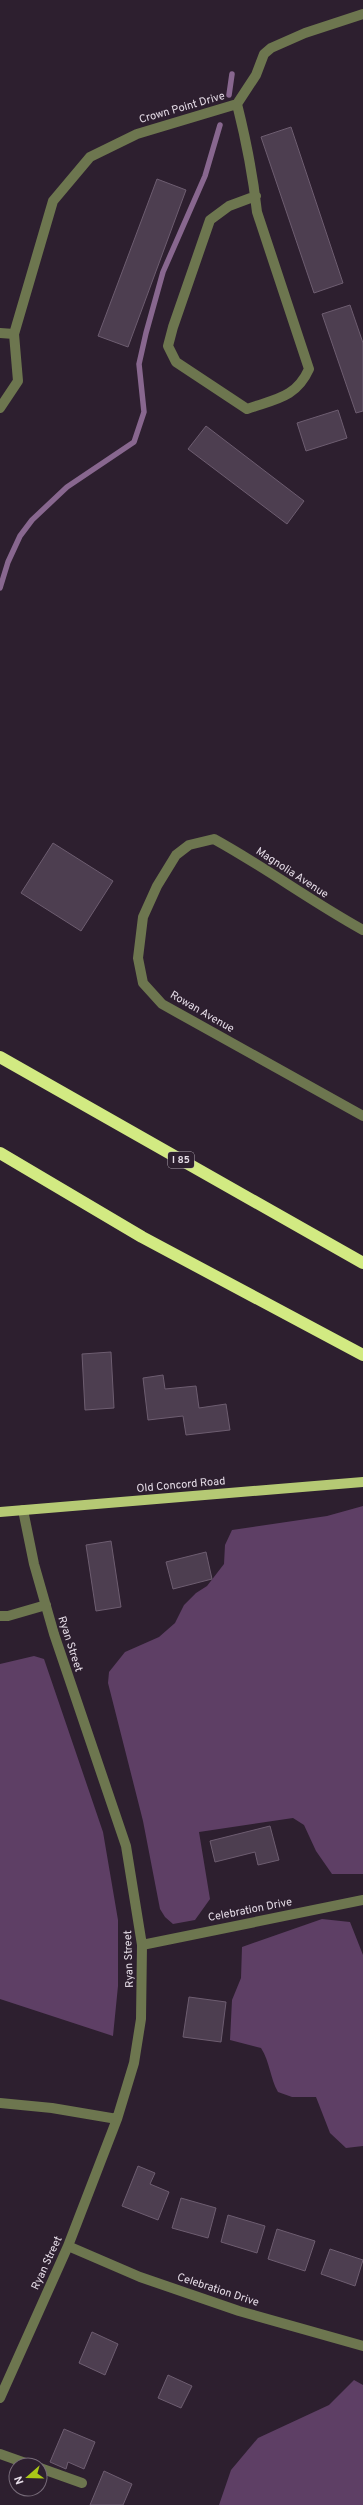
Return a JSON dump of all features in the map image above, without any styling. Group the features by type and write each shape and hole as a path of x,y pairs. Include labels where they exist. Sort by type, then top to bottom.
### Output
{"highway":[{"name":"I 85","path":"0,1057 363,1263"},
{"path":"0,1153 142,1237 363,1355"}],"main road":[{"name":"Old Concord Road","path":"0,1512 363,1482"}],"street":[{"name":"Crown Point Drive","path":"14,334 53,201 90,157 137,134 237,104 256,75 264,54 271,48 305,34 363,14"},
{"path":"237,104 251,160 256,196 258,212 309,369 303,382 294,392 247,409 176,362 168,346 173,327 210,220 229,206 256,196"},
{"path":"0,333 14,334 18,381 0,408"},
{"path":"0,390 12,391"},
{"name":"Magnolia Avenue","path":"208,841 214,840 253,860 317,905 363,930"},
{"name":"Rowan Avenue","path":"208,841 189,845 176,855 157,886 143,918 138,958 143,983 162,1004 363,1116"},
{"name":"Ryan Street","path":"0,2398 68,2246 117,2119 134,2063 142,2019 142,1945 126,1846 46,1605 34,1564 23,1510"},
{"path":"0,1616 8,1616 46,1605"},
{"name":"Celebration Drive","path":"142,1945 363,1900"},
{"path":"0,2103 52,2108 117,2119"},
{"name":"Celebration Drive","path":"68,2246 140,2277 232,2308 363,2346"},
{"path":"48,2471 82,2483"}],"shaded area":[{"path":"363,1506 363,1874 332,1874 316,1851 304,1825 293,1818 199,1832 210,1899 195,1920 173,1924 165,1917 160,1909 143,1821 108,1683 109,1672 125,1652 159,1637 175,1623 184,1605 196,1593 207,1586 224,1564 225,1545 232,1530 327,1516"},
{"path":"34,1656 44,1659 103,1832 118,1920 118,1986 113,2036 0,1999 0,1664"},
{"path":"322,1919 350,1922 363,1955 363,2146 346,2148 330,2133 316,2097 292,2097 278,2092 261,2048 230,2040 232,2000 241,1978 242,1947"},
{"path":"354,2380 363,2385 363,2505 219,2505 231,2470 258,2438 329,2405"}],"building":[{"path":"291,127 343,283 314,293 261,137"},
{"path":"157,179 186,190 128,347 98,336"},
{"path":"350,305 363,343 363,411 356,413 322,314"},
{"path":"338,410 347,438 306,451 297,423"},
{"path":"206,426 304,501 287,524 188,449"},
{"path":"53,843 113,881 81,931 21,893"},
{"path":"111,1352 114,1408 85,1410 82,1354"},
{"path":"163,1375 165,1389 196,1386 199,1408 226,1404 230,1430 186,1435 183,1416 148,1420 143,1378"},
{"path":"111,1541 121,1607 96,1611 86,1545"},
{"path":"206,1552 212,1579 173,1589 166,1562"},
{"path":"270,1826 279,1860 258,1865 255,1852 215,1862 210,1841"},
{"path":"189,1997 226,2002 221,2042 183,2037"},
{"path":"138,2166 155,2173 150,2184 169,2192 158,2220 122,2206"},
{"path":"181,2198 216,2208 208,2238 172,2228"},
{"path":"228,2215 265,2226 257,2253 221,2242"},
{"path":"277,2229 315,2241 305,2271 268,2259"},
{"path":"330,2249 363,2260 355,2286 321,2274"},
{"path":"92,2332 118,2344 105,2375 79,2363"},
{"path":"168,2375 192,2386 181,2408 158,2398"},
{"path":"64,2429 95,2442 84,2469 68,2462 66,2469 50,2462"},
{"path":"104,2471 132,2484 123,2505 90,2505"}],"waterway":[{"path":"229,95 232,74"},
{"path":"0,588 8,562 20,536 32,520 67,487 134,442 144,412 139,364 146,333 163,272 205,176 220,125"}]}
